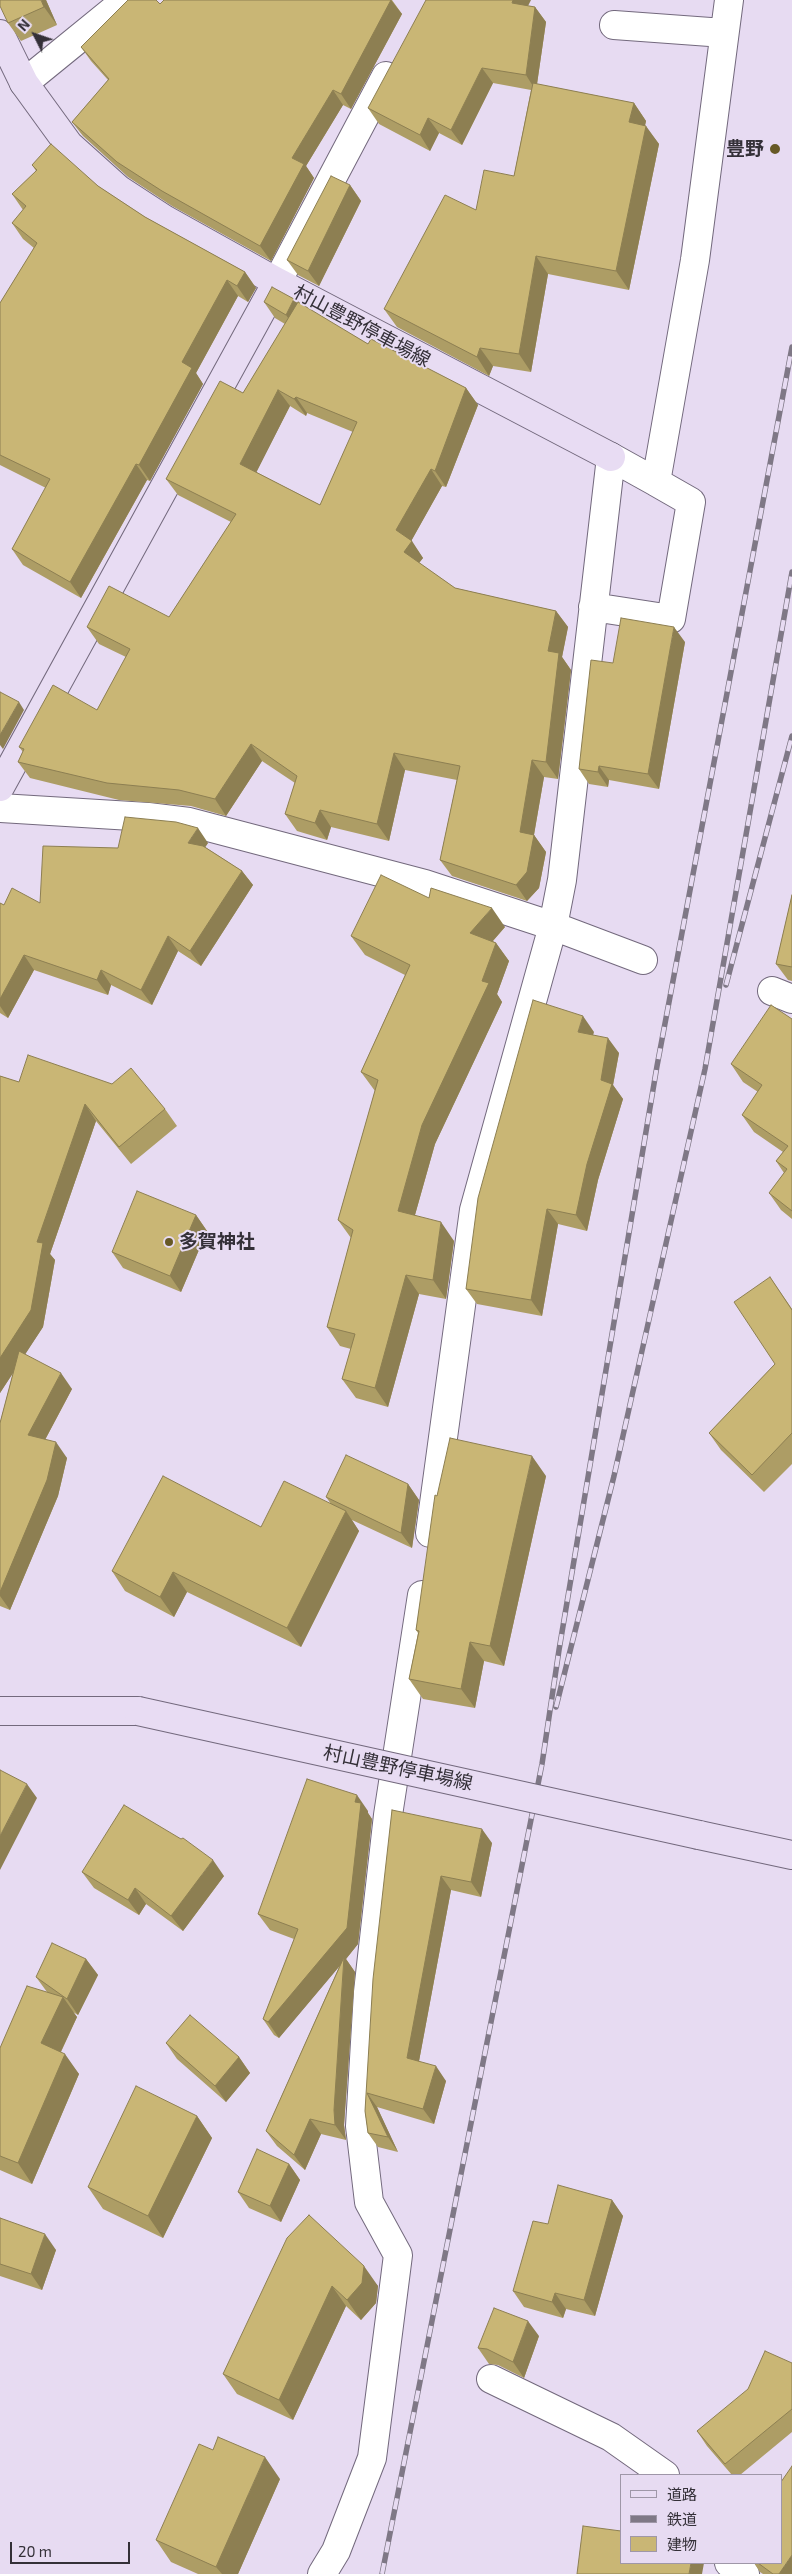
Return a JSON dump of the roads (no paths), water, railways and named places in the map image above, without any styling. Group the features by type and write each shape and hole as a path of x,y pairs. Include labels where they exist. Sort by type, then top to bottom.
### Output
{"main road":[{"path":"0,34 24,83 69,145 118,190 164,219 277,282"},
{"name":"村山豊野停車場線","path":"0,787 277,282 611,457"},
{"name":"村山豊野停車場線","path":"0,1712 138,1711 792,1855"}],"street":[{"path":"24,83 126,0"},
{"path":"656,482 695,260 729,0"},
{"path":"614,25 724,33"},
{"path":"277,282 399,53"},
{"path":"322,2574 336,2551 372,2458 398,2255 369,2202 360,2126 368,1992 388,1816 426,1564 474,1210 553,926 562,880 611,457 691,502 671,619 594,607"},
{"path":"0,808 148,817 189,822 425,884 553,926 643,960"},
{"path":"491,2379 612,2437 664,2474"},
{"path":"730,2564 745,2574"}],"railway":[{"path":"382,2574 542,1764 559,1650 657,1066 792,347"},
{"path":"556,1707 614,1476 705,1069 792,572"},
{"path":"726,985 792,736"}],"place":[{"name":"豊野","path":"775,149"},
{"name":"多賀神社","path":"169,1242"}]}
